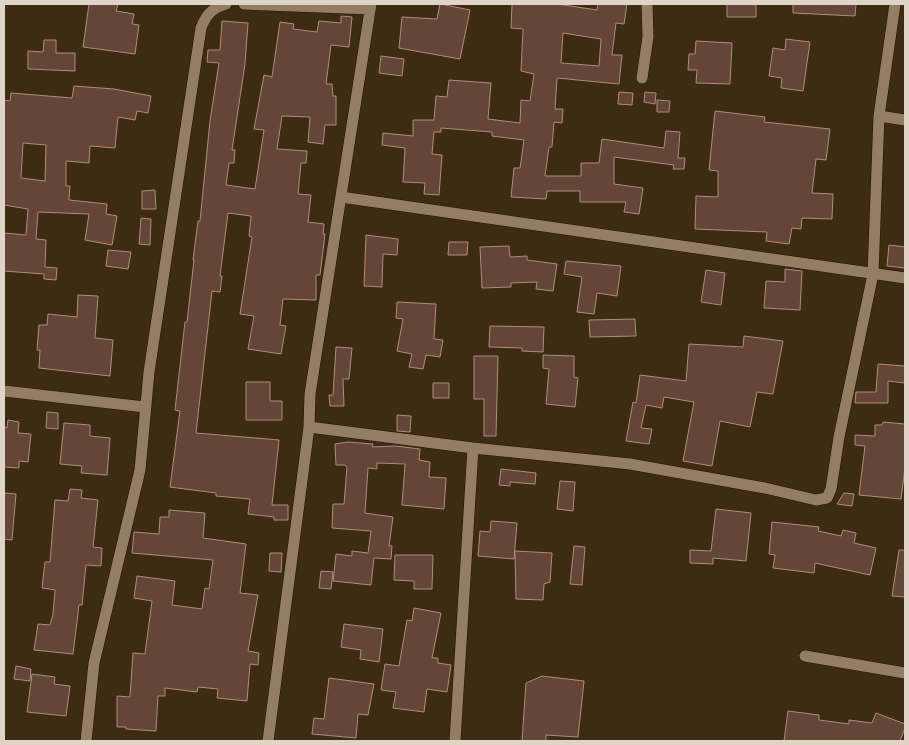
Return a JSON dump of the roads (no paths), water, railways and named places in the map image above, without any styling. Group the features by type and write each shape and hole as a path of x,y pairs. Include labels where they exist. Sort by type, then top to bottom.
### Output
{"street":[{"path":"86,741 94,663 140,470 145,407 201,28 206,16 216,6 226,4"},
{"path":"244,4 371,6 310,394 309,427 268,741"},
{"path":"642,78 648,37 647,4"},
{"path":"309,427 473,448 630,464 764,488 816,500 826,498 831,489 839,437 873,274 879,116 895,4"},
{"path":"879,116 905,120"},
{"path":"341,197 905,278"},
{"path":"4,391 145,407"},
{"path":"455,741 473,448"},
{"path":"805,656 905,673"}]}
